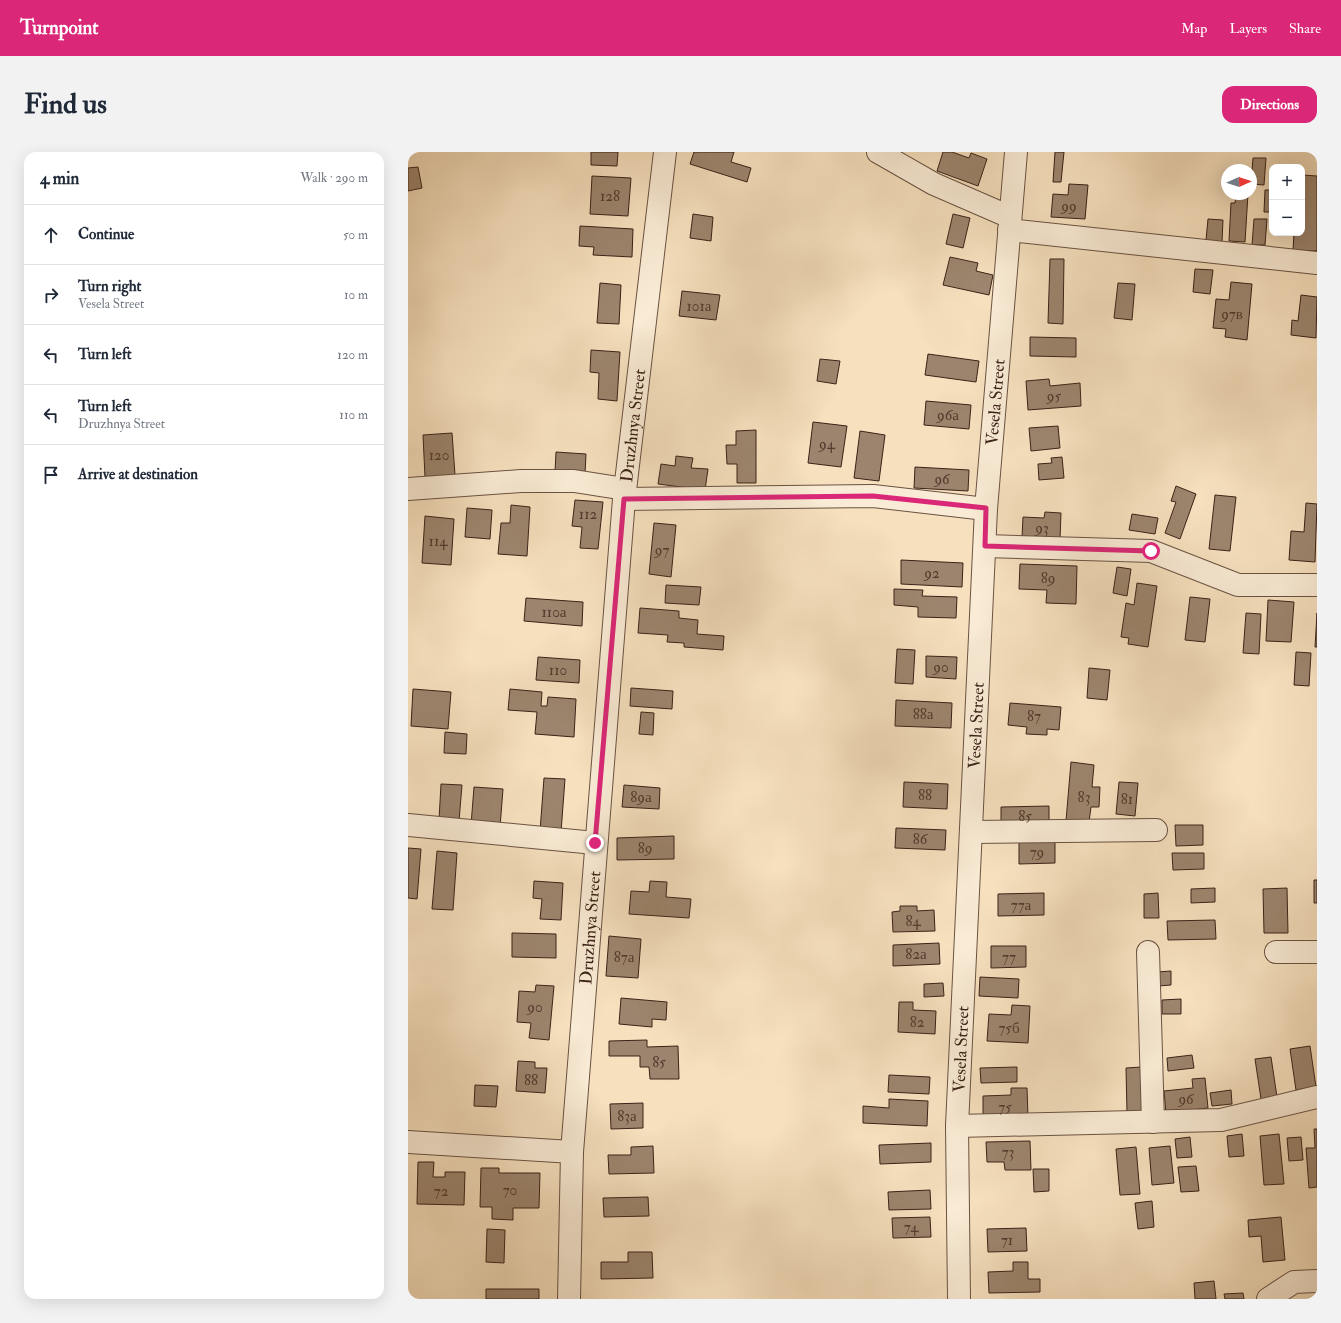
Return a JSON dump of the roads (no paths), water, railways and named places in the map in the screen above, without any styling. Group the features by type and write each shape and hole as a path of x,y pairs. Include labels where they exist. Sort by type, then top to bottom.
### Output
{"street":[{"name":"Druzhnya Street","path":"568,1299 572,1152 595,843 625,494 665,152"},
{"path":"878,152 934,184 1010,224 1317,263"},
{"name":"Vesela Street","path":"959,1299 957,1126 986,508 1016,152"},
{"path":"408,489 521,481 574,481 625,494 873,496 986,508"},
{"path":"985,546 1151,551 1238,585 1317,585"},
{"path":"408,825 595,843"},
{"path":"971,832 1156,830"},
{"path":"1148,952 1153,1122"},
{"path":"1276,952 1317,952"},
{"path":"957,1126 1221,1120 1317,1097"},
{"path":"408,1142 572,1152"},
{"path":"1268,1299 1294,1282 1317,1281"}]}
